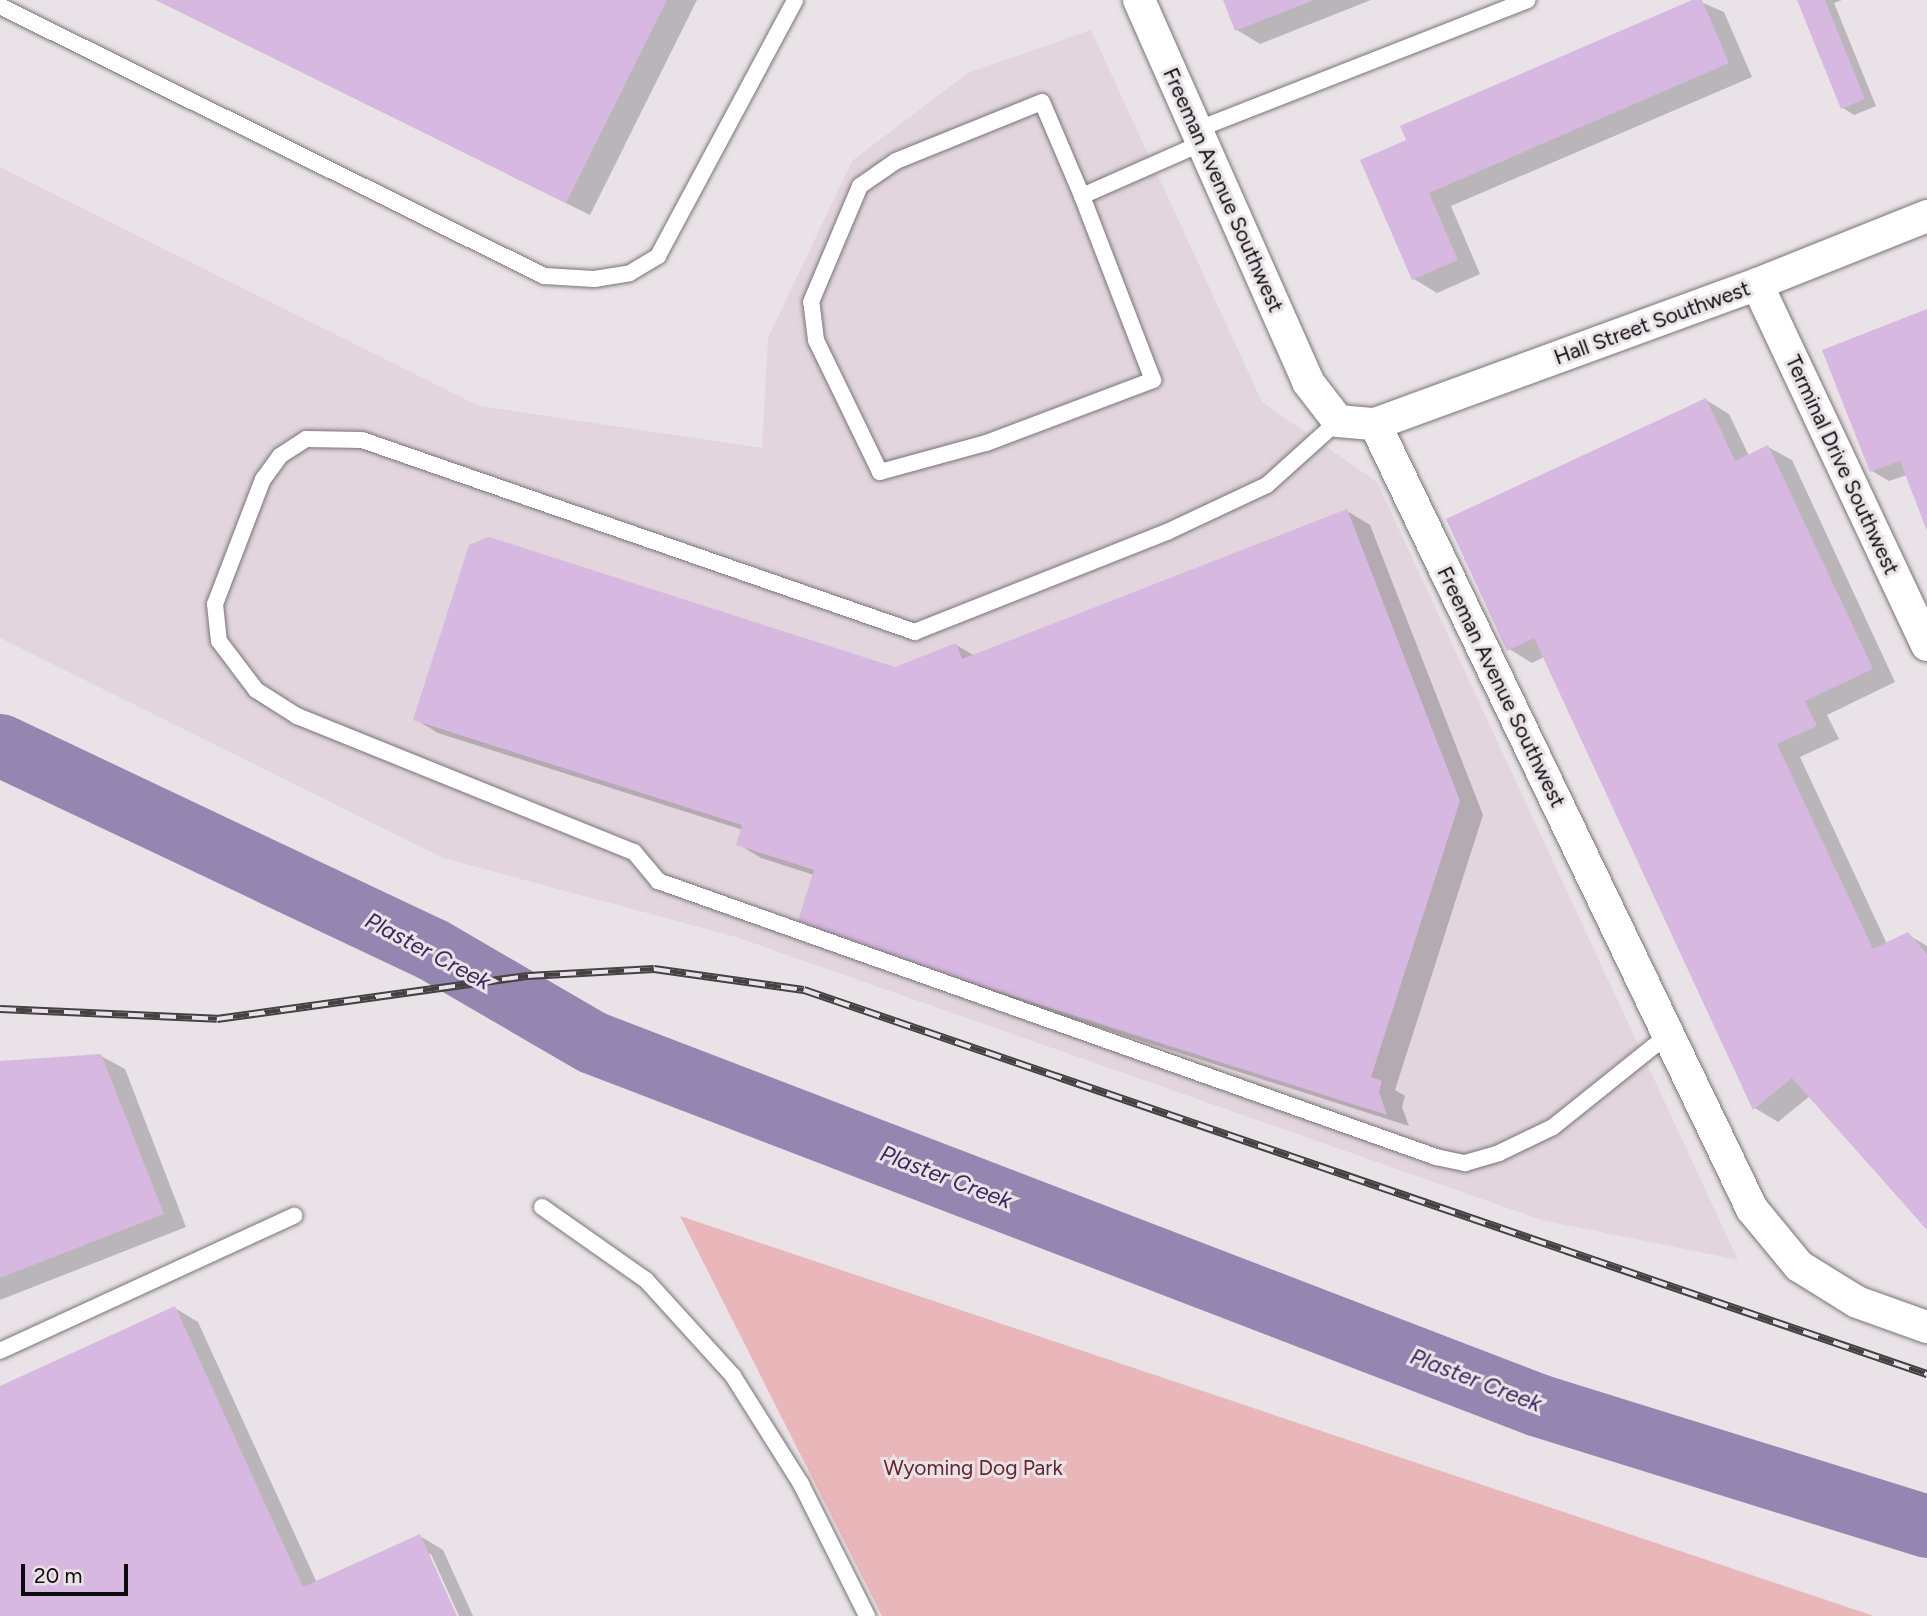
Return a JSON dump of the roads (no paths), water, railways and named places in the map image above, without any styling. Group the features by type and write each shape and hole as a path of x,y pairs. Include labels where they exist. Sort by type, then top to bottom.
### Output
{"street":[{"name":"Freeman Avenue Southwest","path":"1139,0 1308,382 1338,421"},
{"name":"Hall Street Southwest","path":"1375,424 1757,284 1927,216"},
{"name":"Terminal Drive Southwest","path":"1757,284 1926,641"},
{"path":"1338,421 1375,424"},
{"name":"Freeman Avenue Southwest","path":"1375,424 1752,1209 1799,1266 1857,1302 1927,1327"}],"lane":[{"path":"0,6 544,276 594,279 630,273 658,256 795,0"},
{"path":"1082,196 1199,136 1527,0"},
{"path":"1042,102 1082,196 1153,380 986,443 880,472 816,340 811,302 860,186 896,160 1042,102"},
{"path":"1338,421 1267,485 1167,532 915,632 362,440 306,439 280,456 263,479 215,604 219,641 256,690 297,716 634,852 658,881 1436,1157 1465,1163 1499,1153 1553,1127 1668,1035"},
{"path":"542,1207 646,1280 733,1376 801,1484 867,1616"},
{"path":"0,1352 294,1216"}],"waterway":[{"name":"Plaster Creek","path":"0,745 432,949 592,1042 1538,1405 1927,1526"}],"railway":[{"path":"0,1009 217,1019 528,976 654,969 804,990 1927,1374"}],"park label":[{"name":"Wyoming Dog Park","path":"973,1468"}]}
